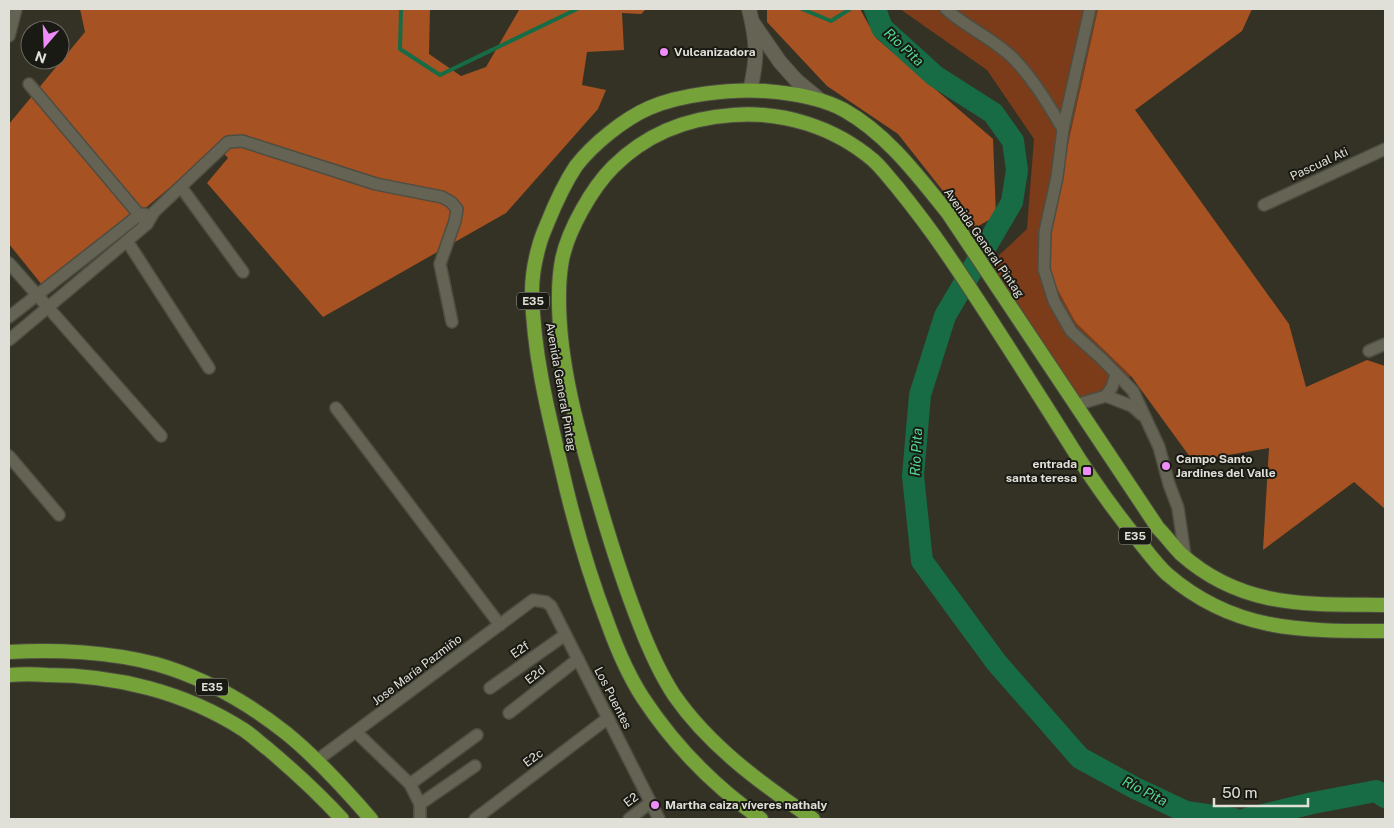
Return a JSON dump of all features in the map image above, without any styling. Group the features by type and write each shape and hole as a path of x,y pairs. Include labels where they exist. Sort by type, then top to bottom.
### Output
{"highway":[{"name":"Avenida General Pintag","path":"761,819 719,786 679,746 642,697 619,654 594,588 570,508 550,421 536,343 532,289 539,244 556,200 577,165 603,138 627,120 650,107 678,99 716,92 750,90 795,94 820,100 843,109 882,138 948,213 1158,528 1185,556 1228,586 1257,596 1298,604 1385,605"},
{"name":"Avenida General Pintag","path":"813,819 764,785 731,758 676,698 656,665 619,571 593,482 565,369 560,330 559,294 562,257 575,224 590,195 603,177 619,161 639,144 661,132 687,122 712,116 772,115 832,132 857,147 878,163 925,222 980,302 1087,471 1118,515 1164,572 1200,599 1227,612 1255,622 1286,628 1318,631 1385,631"},
{"name":"E35","path":"9,652 61,652 108,655 156,664 221,691 248,706 286,733 343,787 371,819"},
{"name":"E35","path":"9,675 80,675 157,689 185,700 246,731 295,772 342,819"}],"street":[{"path":"9,36 16,9"},
{"path":"749,9 753,23 756,60 750,90"},
{"path":"946,9 958,20 988,39 1013,59 1039,89 1063,129"},
{"path":"1090,9 1063,129 1057,177 1046,232 1044,269 1054,300 1071,331 1133,391 1159,447 1178,508 1185,556"},
{"path":"753,23 791,75 820,100"},
{"path":"28,84 143,220"},
{"path":"9,317 36,295 154,212 228,142 242,142 376,184 442,197 451,202 457,209 455,221 440,264 452,322"},
{"name":"Pascual Ati","path":"1264,204 1385,149"},
{"path":"180,187 243,272"},
{"path":"9,340 127,241 143,220"},
{"path":"127,241 208,368"},
{"path":"9,263 160,436"},
{"path":"1369,351 1385,344"},
{"path":"1106,396 1112,387 1116,374"},
{"path":"1075,405 1106,396 1132,406 1145,417"},
{"path":"336,408 500,625"},
{"path":"9,456 60,514"},
{"name":"Jose María Pazmiño","path":"316,761 533,600"},
{"name":"Los Puentes","path":"533,600 546,602 551,606 659,819"},
{"name":"E2f","path":"490,688 565,634"},
{"name":"E2d","path":"509,713 578,659"},
{"name":"E2c","path":"475,819 608,718"},
{"path":"356,732 410,784 420,804 420,819"},
{"path":"410,784 477,735"},
{"path":"420,804 475,766"},
{"name":"E2","path":"629,819 650,803"}],"shaded area":[{"path":"80,9 430,9 429,54 461,76 486,67 519,10 646,9 641,14 622,13 624,50 587,52 582,85 606,90 598,109 506,213 323,317 207,183 228,158 218,147 47,291 9,244 9,124 54,70 70,70 70,50 85,32"},
{"path":"767,9 860,9 876,38 993,139 996,216 973,229 898,134 827,86 767,22"},
{"path":"900,9 1098,9 1048,234 1076,323 1131,376 1083,405 1020,314 992,262 1027,229 1034,139 987,70"},
{"path":"1098,9 1252,9 1242,31 1135,110 1289,324 1306,387 1367,360 1385,366 1385,509 1354,482 1263,550 1269,448 1193,461 1131,376 1076,323 1052,279 1048,234"}],"waterway":[{"path":"401,9 400,49 440,75 577,9"},
{"path":"802,9 831,21 850,9"},
{"name":"Río Pita","path":"875,9 882,28 935,76 993,113 1013,141 1017,170 1012,202 945,316 920,395 913,476 922,561 996,662 1080,758 1135,788 1186,812 1234,819"},
{"name":"Río Pita","path":"1246,819 1313,803 1376,791 1385,797"}],"place":[{"name":"Vulcanizadora","path":"664,52"},
{"name":"Campo Santo Jardines del Valle","path":"1166,466"},
{"name":"entrada santa teresa","path":"1087,471"},
{"name":"Martha caiza víveres nathaly","path":"655,805"}]}
